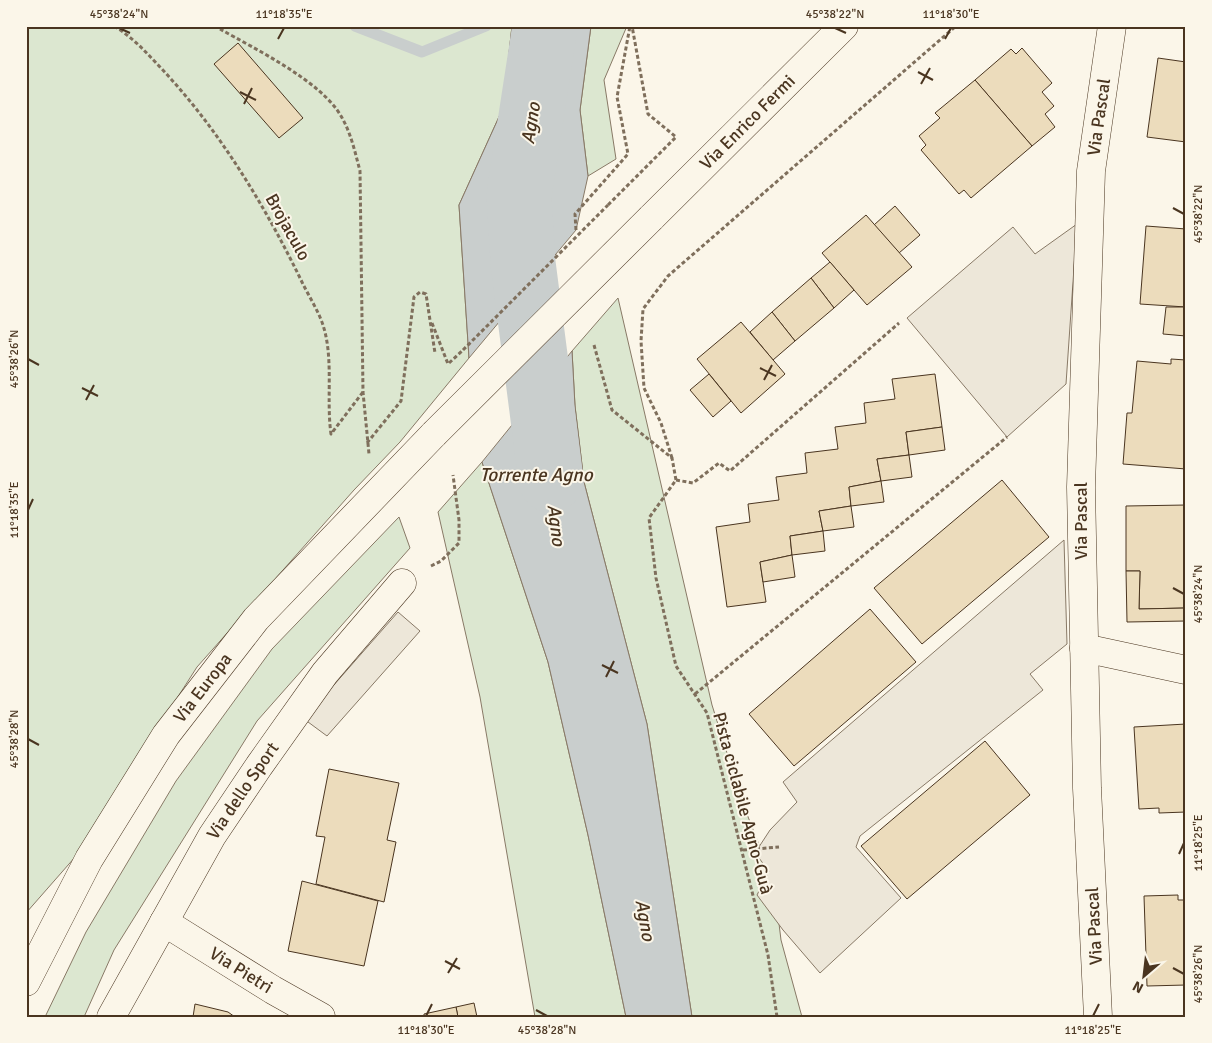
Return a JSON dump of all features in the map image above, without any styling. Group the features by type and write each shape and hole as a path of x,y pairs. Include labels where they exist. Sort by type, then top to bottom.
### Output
{"street":[{"name":"Via Enrico Fermi","path":"434,434 844,26"},
{"name":"Via Pascal","path":"1098,1017 1084,648 1081,487 1091,171 1112,26"},
{"name":"Via Europa","path":"26,982 89,859 166,735 256,619 434,434"},
{"name":"Via dello Sport","path":"111,1017 212,836 325,673 402,583"},
{"path":"1084,648 1186,670"},
{"name":"Via Pietri","path":"164,922 273,990 321,1017"}],"path":[{"name":"Brojaculo","path":"114,26 131,36 188,96 237,167 283,243 323,325 328,349 328,410 331,434 362,392"},
{"path":"429,315 448,364 676,137 648,114 631,26"},
{"path":"576,230 575,214 628,154 617,97 631,26"},
{"path":"899,323 730,472 719,463 693,483 676,480 672,458 661,424 644,388 641,341 643,309 668,276 956,26"},
{"path":"220,29 286,67 322,95 340,115 353,143 360,171 362,392 366,444 370,456 391,478"},
{"path":"366,444 385,424 401,401 414,297 420,292 426,294 435,353"},
{"path":"594,345 612,410 672,458"},
{"path":"694,694 1007,437"},
{"path":"402,583 441,561 459,543 459,520 453,475"},
{"name":"Pista ciclabile Agno-Guà","path":"676,480 650,518 656,578 676,666 707,713 768,955 777,1017"},
{"path":"743,850 779,847"}],"green space":[{"path":"26,26 512,26 503,108 459,205 469,358 400,442 354,490 197,667 76,856 26,913"},
{"path":"591,26 627,26 604,80 616,159 588,176 580,110"},
{"path":"618,298 712,705 743,804 774,883 781,940 802,1017 692,1017 647,724 584,482 575,406 572,351"},
{"path":"482,462 548,662 588,835 626,1017 535,1017 480,697 438,512"},
{"path":"399,517 410,548 257,721 114,950 84,1017 45,1017 86,932 176,781 272,649"}],"shaded area":[{"path":"1077,224 1066,384 1007,437 907,318 1013,227 1035,254"},
{"path":"1064,540 1067,644 1030,674 1043,690 860,836 856,847 901,898 820,973 783,930 757,895 769,871 755,853 770,830 797,802 783,782"},
{"path":"398,612 420,631 327,736 304,719"}],"water":[{"path":"512,26 591,26 580,110 588,176 576,230 469,358 459,205 503,108"},
{"name":"Torrente Agno","path":"572,351 575,406 584,482 647,724 692,1017 626,1017 588,835 548,662 482,462"}],"building":[{"path":"238,43 303,118 279,138 214,64"},
{"path":"1022,48 1052,83 1042,92 1054,106 1045,114 1055,127 1032,146 975,80 1011,49 1016,54"},
{"path":"1158,58 1186,62 1186,142 1147,137"},
{"path":"975,80 1032,146 971,198 964,190 959,194 921,150 926,145 919,136 940,118 935,113"},
{"path":"895,206 920,235 899,253 874,225"},
{"path":"866,215 912,267 867,305 822,253"},
{"path":"1146,226 1186,229 1186,307 1140,304"},
{"path":"830,262 854,290 834,308 811,278"},
{"path":"811,278 834,308 795,341 772,312"},
{"path":"1166,307 1186,307 1186,336 1163,334"},
{"path":"772,312 795,341 773,360 750,332"},
{"path":"741,322 785,374 741,413 697,359"},
{"path":"1171,359 1186,360 1186,469 1123,464 1127,413 1132,413 1137,361 1171,364"},
{"path":"709,374 731,401 713,417 690,390"},
{"path":"935,374 942,427 906,432 909,455 877,459 881,481 849,487 851,506 819,511 823,531 790,536 792,555 760,562 766,602 727,607 716,527 750,522 748,504 779,500 776,477 807,473 805,453 838,449 835,427 866,423 864,403 895,399 892,379"},
{"path":"942,427 945,450 909,455 906,432"},
{"path":"909,455 912,477 881,481 877,459"},
{"path":"1002,480 1049,537 922,644 874,588"},
{"path":"881,481 884,502 851,506 849,487"},
{"path":"1186,505 1186,608 1139,609 1140,571 1126,571 1126,506"},
{"path":"851,506 854,527 823,531 819,511"},
{"path":"823,531 825,551 792,555 790,536"},
{"path":"792,555 795,577 763,582 760,562"},
{"path":"1126,571 1140,571 1139,609 1186,608 1186,621 1127,622"},
{"path":"870,609 916,662 794,766 749,714"},
{"path":"1186,724 1186,812 1159,813 1159,808 1139,809 1134,727"},
{"path":"985,741 1030,795 907,899 861,846"},
{"path":"329,769 399,783 387,840 396,842 384,902 316,884 325,837 316,836"},
{"path":"302,881 378,901 364,966 288,951"},
{"path":"1178,895 1178,900 1186,900 1186,985 1147,986 1144,896"},
{"path":"474,1003 477,1017 458,1017 456,1007"},
{"path":"195,1004 228,1012 235,1017 193,1017"},
{"path":"456,1007 458,1017 424,1017 424,1014"}],"waterway":[{"path":"355,26 422,52 486,26"},
{"name":"Agno","path":"545,26 519,195 523,263 551,480"}]}
